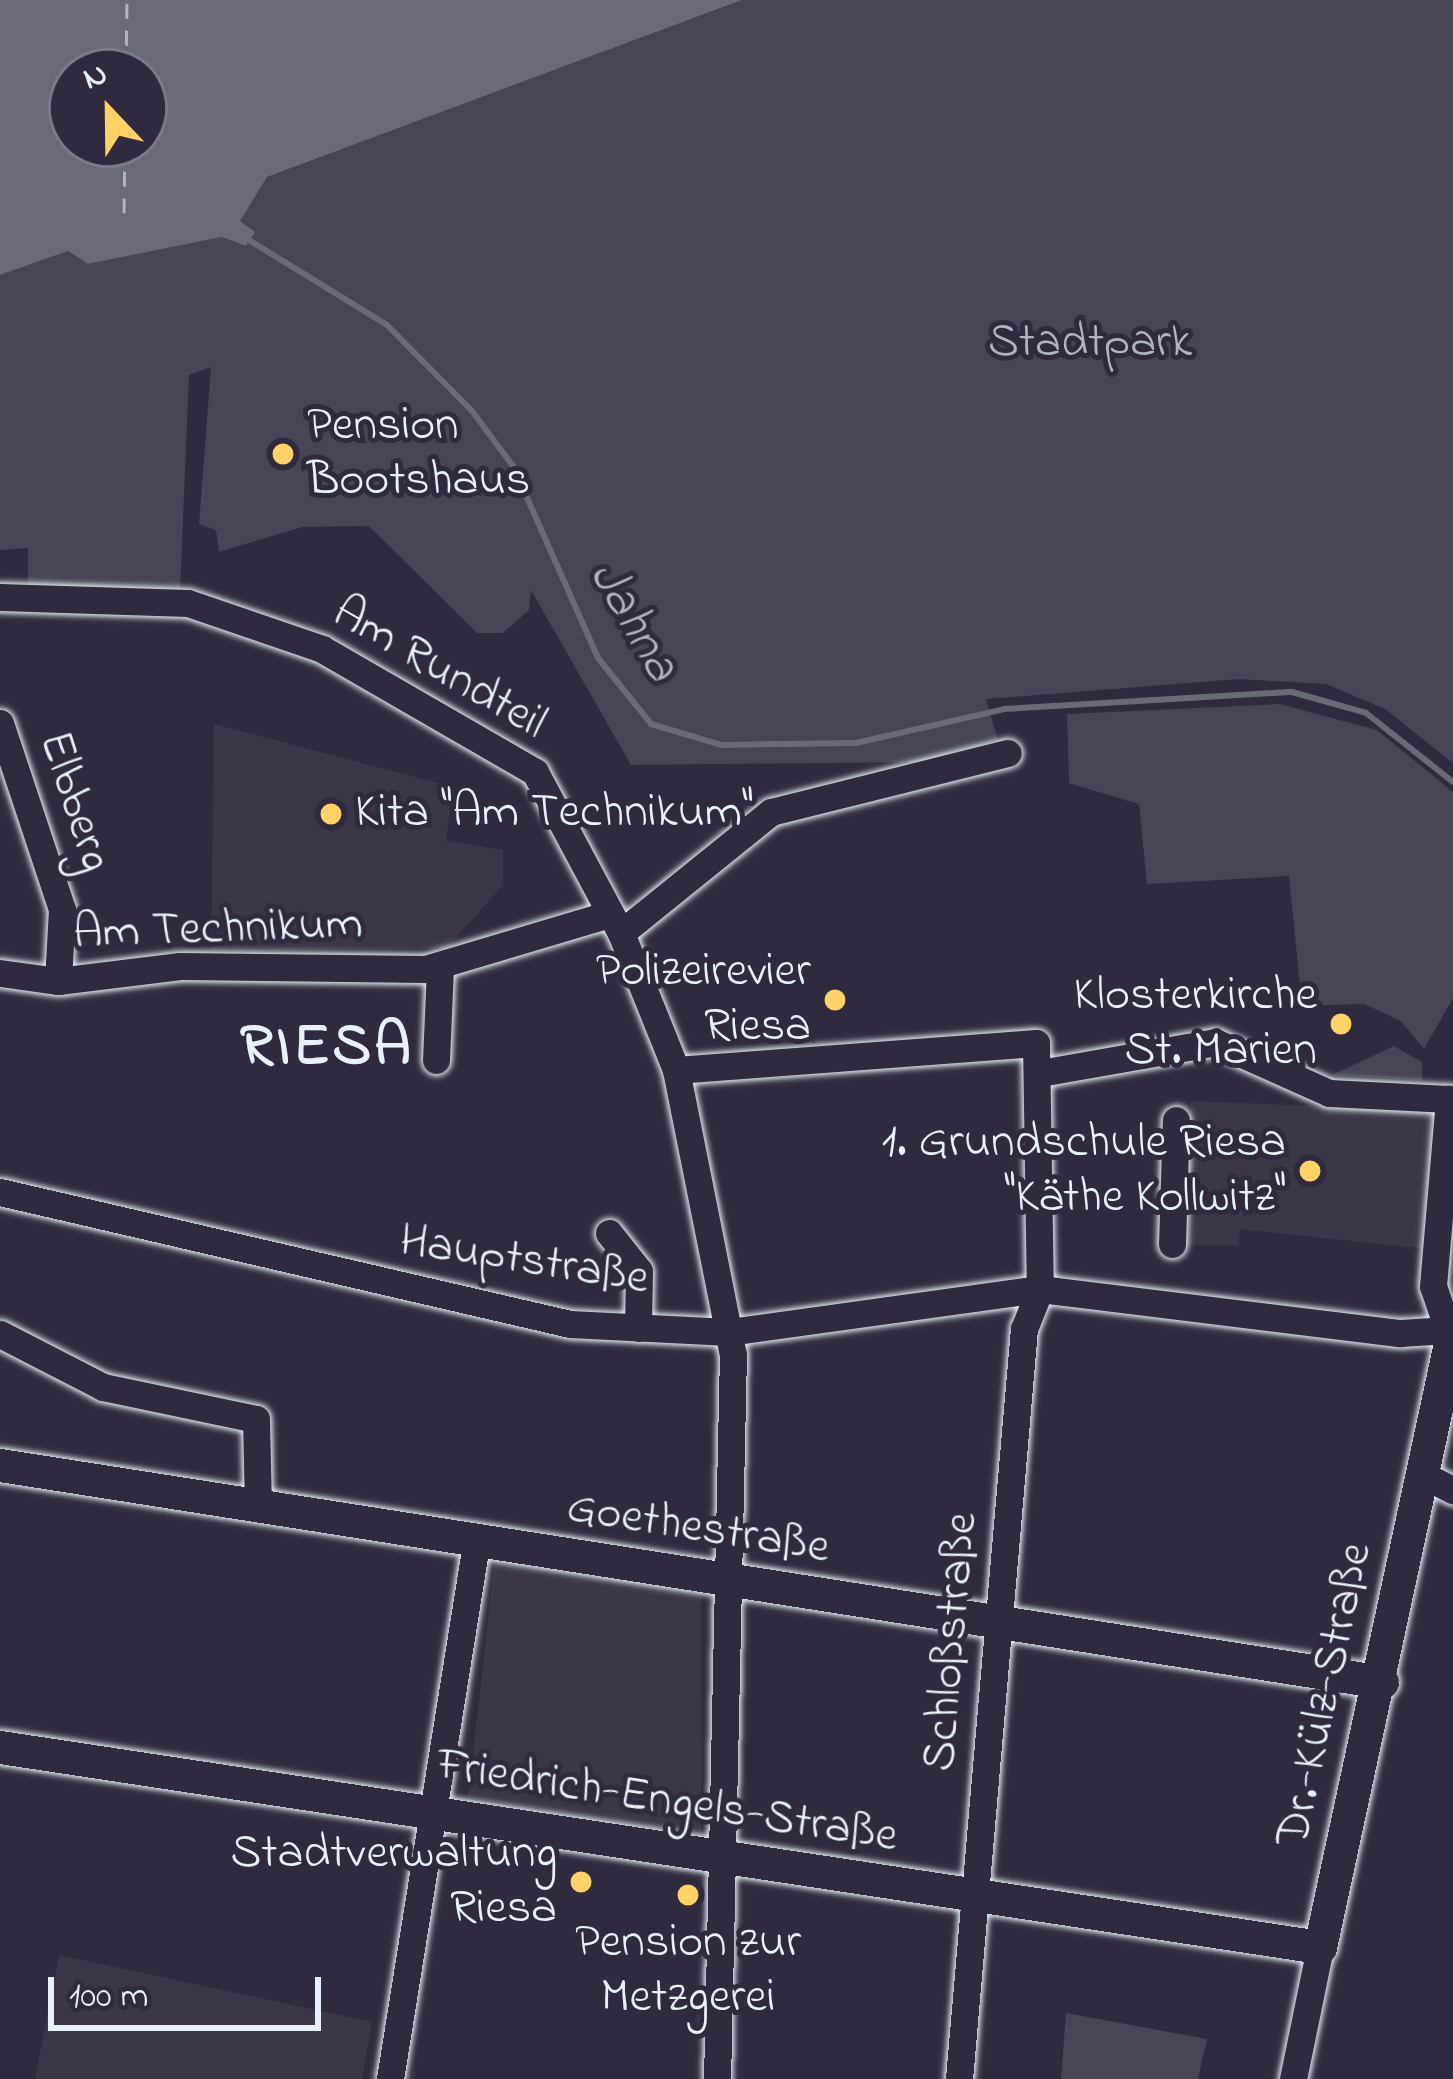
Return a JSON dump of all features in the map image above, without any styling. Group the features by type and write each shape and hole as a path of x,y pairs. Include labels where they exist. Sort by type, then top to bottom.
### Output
{"main road":[{"name":"Dr.-Külz-Straße","path":"1320,1947 1382,1682 1438,1482 1451,1329"},
{"name":"Goethestraße","path":"0,1465 476,1544 1382,1682"},
{"name":"Friedrich-Engels-Straße","path":"0,1747 728,1863 1320,1947"}],"street":[{"name":"Am Rundteil","path":"0,597 188,603 261,625 535,772 614,924 676,1070 729,1332 728,1863 716,2079"},
{"name":"Elbberg","path":"0,723 62,909 58,981"},
{"path":"436,1060 440,968 652,917 735,832 790,803 1008,753"},
{"name":"Am Technikum","path":"0,973 58,981 181,966 440,968"},
{"path":"1040,1073 1215,1042 1329,1094 1451,1098 1433,1286 1451,1329"},
{"name":"Schloßstraße","path":"676,1070 1036,1043 1040,1289 1024,1328 959,2079"},
{"path":"1172,1244 1176,1120"},
{"name":"Hauptstraße","path":"0,1192 512,1313 638,1328 729,1332 1040,1289 1352,1332 1451,1329"},
{"path":"609,1233 639,1271 638,1328"},
{"path":"0,1334 103,1387 256,1419 258,1507"},
{"path":"390,2079 476,1544"},
{"name":"Dr.-Külz-Straße","path":"1293,2079 1320,1947"}],"shaded area":[{"name":"Kita \"Am Technikum\"","path":"214,724 453,787 446,841 503,850 503,885 447,948 211,951"},
{"name":"1. Grundschule Riesa \"Käthe Kollwitz\"","path":"1191,1101 1434,1111 1427,1249 1240,1229 1239,1246 1186,1245"},
{"path":"495,1560 701,1589 701,1835 468,1797"},
{"path":"59,1955 372,2022 362,2079 35,2079"}],"green space":[{"name":"Stadtpark","path":"742,0 1453,0 1453,763 1385,709 1326,684 1239,679 986,699 998,740 917,762 631,765 531,590 529,610 503,633 477,633 369,526 302,527 219,552 216,530 199,524 211,367 189,375 180,592 28,587 28,548 0,550 0,275 68,251 88,264 222,237 267,177"},
{"path":"1280,704 1377,730 1453,792 1453,998 1424,1049 1401,1021 1364,1004 1302,1006 1289,876 1147,884 1139,804 1069,783 1067,714"},
{"path":"1394,1046 1422,1062 1422,1080 1332,1075"},
{"path":"1066,2013 1207,2039 1198,2079 1061,2079"}],"water":[{"path":"0,0 742,0 267,177 240,221 255,232 246,246 222,237 88,264 68,251 0,275"}],"waterway":[{"name":"Jahna","path":"244,237 387,325 472,411 513,466 598,658 651,724 722,745 856,743 1004,709 1292,692 1366,713 1453,782"}],"ferry route":[{"path":"126,48 127,0"},
{"path":"124,213 125,168"}],"place":[{"name":"Pension Bootshaus","path":"283,454"},
{"name":"Kita \"Am Technikum\"","path":"331,814"},
{"name":"Polizeirevier Riesa","path":"835,1000"},
{"name":"Klosterkirche St. Marien","path":"1341,1024"},
{"name":"1. Grundschule Riesa \"Käthe Kollwitz\"","path":"1310,1171"},
{"name":"Stadtverwaltung Riesa","path":"581,1882"},
{"name":"Pension zur Metzgerei","path":"688,1895"}],"district":[{"name":"RIESA","path":"327,1048"}]}
